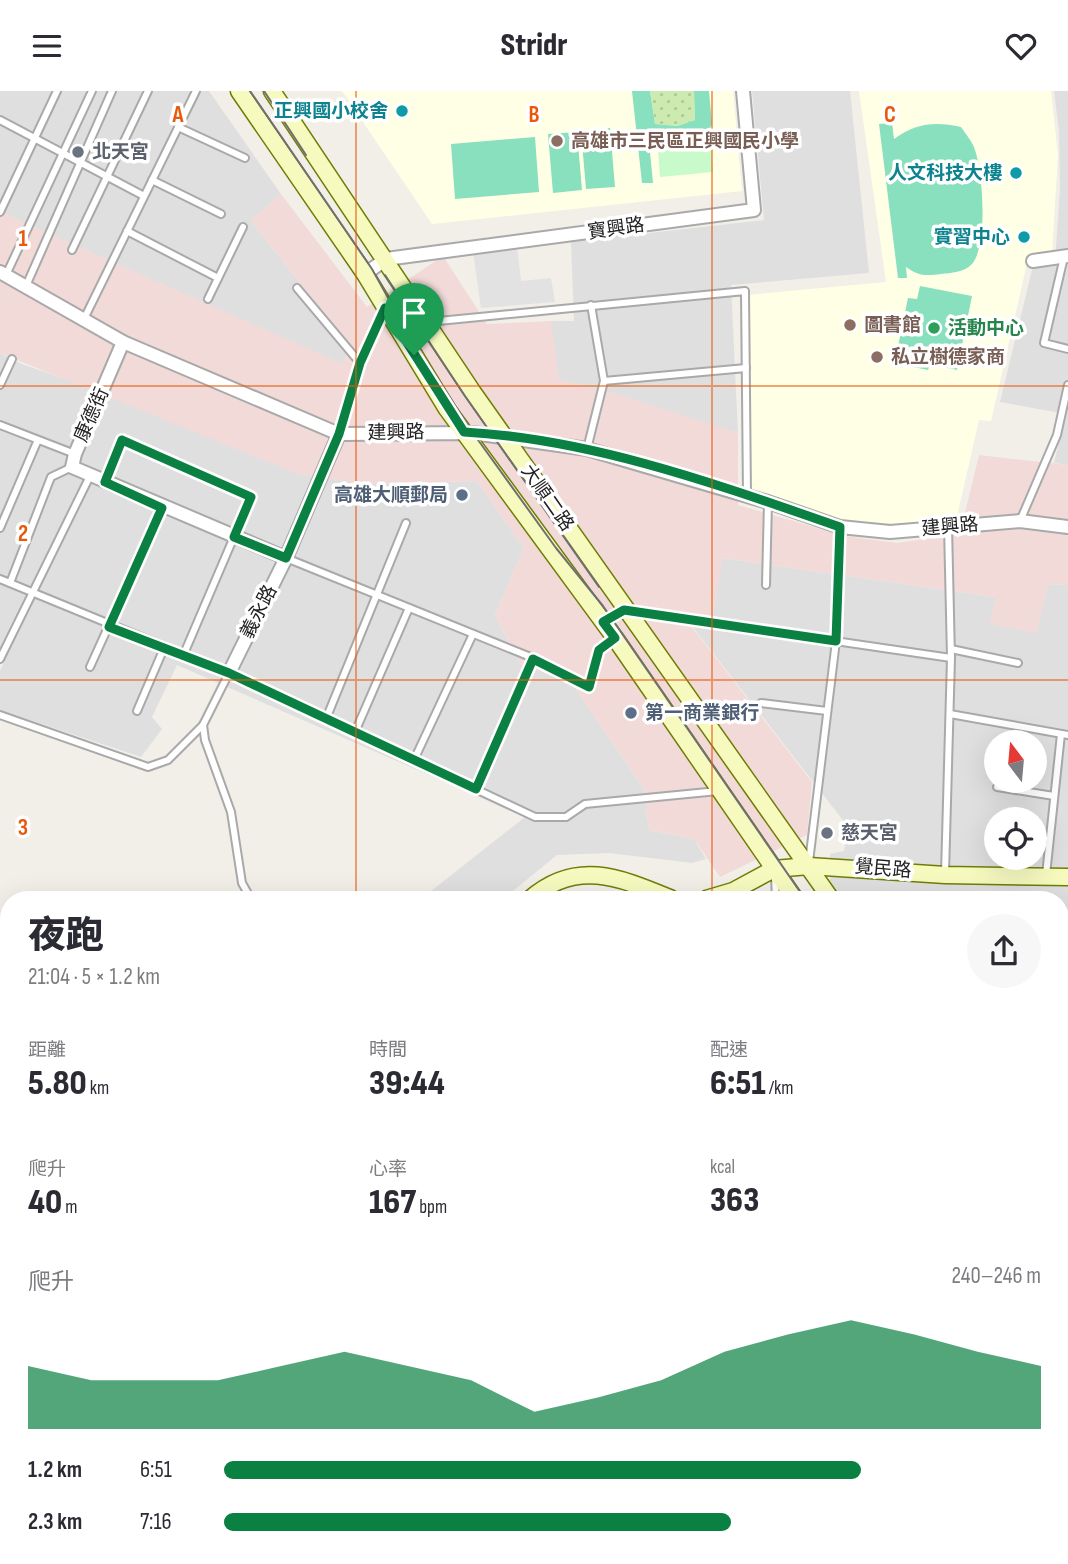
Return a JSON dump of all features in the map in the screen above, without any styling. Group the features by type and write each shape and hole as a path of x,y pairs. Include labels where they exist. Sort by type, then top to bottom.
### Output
{"street":[{"name":"大順二路","path":"239,91 365,274 464,432 615,638 789,891"},
{"name":"大順二路","path":"272,91 503,436 826,891"},
{"name":"寶興路","path":"365,274 386,259 754,210 743,91"},
{"path":"1033,261 1066,256"},
{"name":"建興路","path":"3,273 123,342 339,434 464,432 587,449 747,495 840,527 890,532 1020,521 1068,527"},
{"name":"康德街","path":"123,342 73,461 90,476 286,558"},
{"name":"義永路","path":"229,673 286,558 339,434"},
{"name":"覺民路","path":"733,891 774,869 809,866 945,875 1068,877"},
{"path":"539,891 571,876 599,875 620,878 653,891"}],"lane":[{"path":"0,212 57,91"},
{"path":"3,273 92,91"},
{"path":"26,286 112,91"},
{"path":"72,250 148,91"},
{"path":"83,320 196,91"},
{"path":"0,120 144,195"},
{"path":"178,127 245,158"},
{"path":"152,180 221,214"},
{"path":"208,299 243,227"},
{"path":"127,231 218,278"},
{"path":"1066,256 1044,343 1068,349"},
{"path":"296,288 360,363"},
{"path":"428,323 745,291 747,495"},
{"path":"587,449 604,381 591,305"},
{"path":"339,434 360,363 385,308"},
{"path":"0,385 12,359"},
{"path":"604,381 746,368"},
{"path":"1020,521 1057,435 1068,385"},
{"path":"0,425 73,461 51,477 10,583"},
{"path":"105,482 122,440 251,497 183,656"},
{"path":"0,528 37,442"},
{"path":"0,659 34,595 90,476"},
{"path":"766,585 768,502"},
{"path":"90,667 162,508"},
{"path":"326,719 406,523"},
{"path":"945,875 951,657 948,526"},
{"path":"809,866 836,641 840,527"},
{"path":"286,558 533,659 589,687 599,650 615,638"},
{"path":"0,579 109,627 229,673 536,817 566,817 585,804 720,790"},
{"path":"355,732 409,608"},
{"path":"603,622 624,610 951,657"},
{"path":"414,760 473,634"},
{"path":"136,711 163,648"},
{"path":"951,649 1018,663"},
{"path":"476,789 533,659"},
{"path":"0,715 148,767 168,760 203,725 229,673"},
{"path":"761,703 827,712"},
{"path":"950,715 1064,735 1054,796 1046,876"},
{"path":"203,725 205,740 231,812 242,883 246,891"},
{"path":"1035,793 1054,796"},
{"path":"774,869 775,891"}],"shaded area":[{"path":"0,91 209,91 281,194 251,221 349,345 343,365 0,212"},
{"name":"高雄市三民區正興國民小學","path":"342,91 733,91 742,191 432,224"},
{"path":"752,91 850,91 869,273 731,285 738,433 558,380 547,321 574,321 571,242 764,220"},
{"name":"私立樹德家商","path":"859,91 1051,91 1058,155 1052,254 1028,259 991,421 979,420 956,521 927,525 853,522 793,506 749,490 747,295 886,282"},
{"path":"1054,91 1068,91 1068,465 1054,463 1066,414 1000,402 1033,266 1055,262 1060,189 1059,131"},
{"path":"281,194 367,307 443,256 487,324 551,321 559,380 614,393 738,433 738,505 845,536 897,543 960,534 979,455 1068,465 1068,585 1048,584 1036,633 990,624 996,597 722,558 712,627 692,627 812,782 807,835 720,877 694,839 649,830 644,789 571,682 520,664 495,615 524,548 477,481 366,484 300,475 0,353 0,212 343,364 349,345 251,221"},
{"path":"517,247 521,281 551,278 555,302 481,308 473,252"},
{"path":"0,353 22,364 366,484 477,481 524,548 495,615 520,664 571,682 644,789 649,830 694,839 706,859 692,863 609,853 557,855 513,891 431,891 525,817 177,665 152,717 162,729 141,757 0,710 0,671 5,660 0,657"},
{"path":"721,558 996,597 1036,632 1048,584 1068,585 1068,891 836,891 830,883 830,854 844,851 849,828 692,626 712,626"}],"green space":[{"path":"632,91 650,91 655,124 677,126 695,120 694,91 709,91 712,124 707,135 681,143 649,142 653,183 642,183"},
{"path":"650,91 694,91 695,120 677,126 655,124"},
{"path":"892,123 894,139 918,127 943,124 961,127 973,145 982,187 982,225 977,256 965,269 953,273 926,275 906,267 907,278 898,278 879,124"},
{"path":"610,128 615,187 586,189 581,131"},
{"path":"577,132 582,190 553,193 548,134"},
{"path":"535,137 539,192 455,199 451,144"},
{"path":"711,145 713,172 660,177 658,150"},
{"name":"活動中心","path":"920,286 972,296 957,370 930,364 928,370 899,364 901,357 896,356 908,298 917,299"}],"tram line":[{"path":"250,91 372,269 406,330 473,433 556,548 603,606 799,891"},
{"path":"264,91 306,155"},
{"path":"385,275 465,396 599,587"}],"place":[{"name":"正興國小校舍","path":"402,111"},
{"name":"高雄市三民區正興國民小學","path":"557,141"},
{"name":"北天宮","path":"78,152"},
{"name":"人文科技大樓","path":"1016,173"},
{"name":"實習中心","path":"1024,237"},
{"name":"圖書館","path":"850,325"},
{"name":"活動中心","path":"934,328"},
{"name":"私立樹德家商","path":"877,357"},
{"name":"高雄大順郵局","path":"462,495"},
{"name":"第一商業銀行","path":"631,713"},
{"name":"慈天宮","path":"827,833"}],"route":[{"path":"385,308 414,355 464,432 492,434 609,454 768,502 840,527 836,641 624,610 603,622 615,638 599,650 589,687 533,659 476,789 229,673 109,627 162,508 105,482 122,440 251,497 234,537 286,558 339,434 360,363 385,308"}]}
